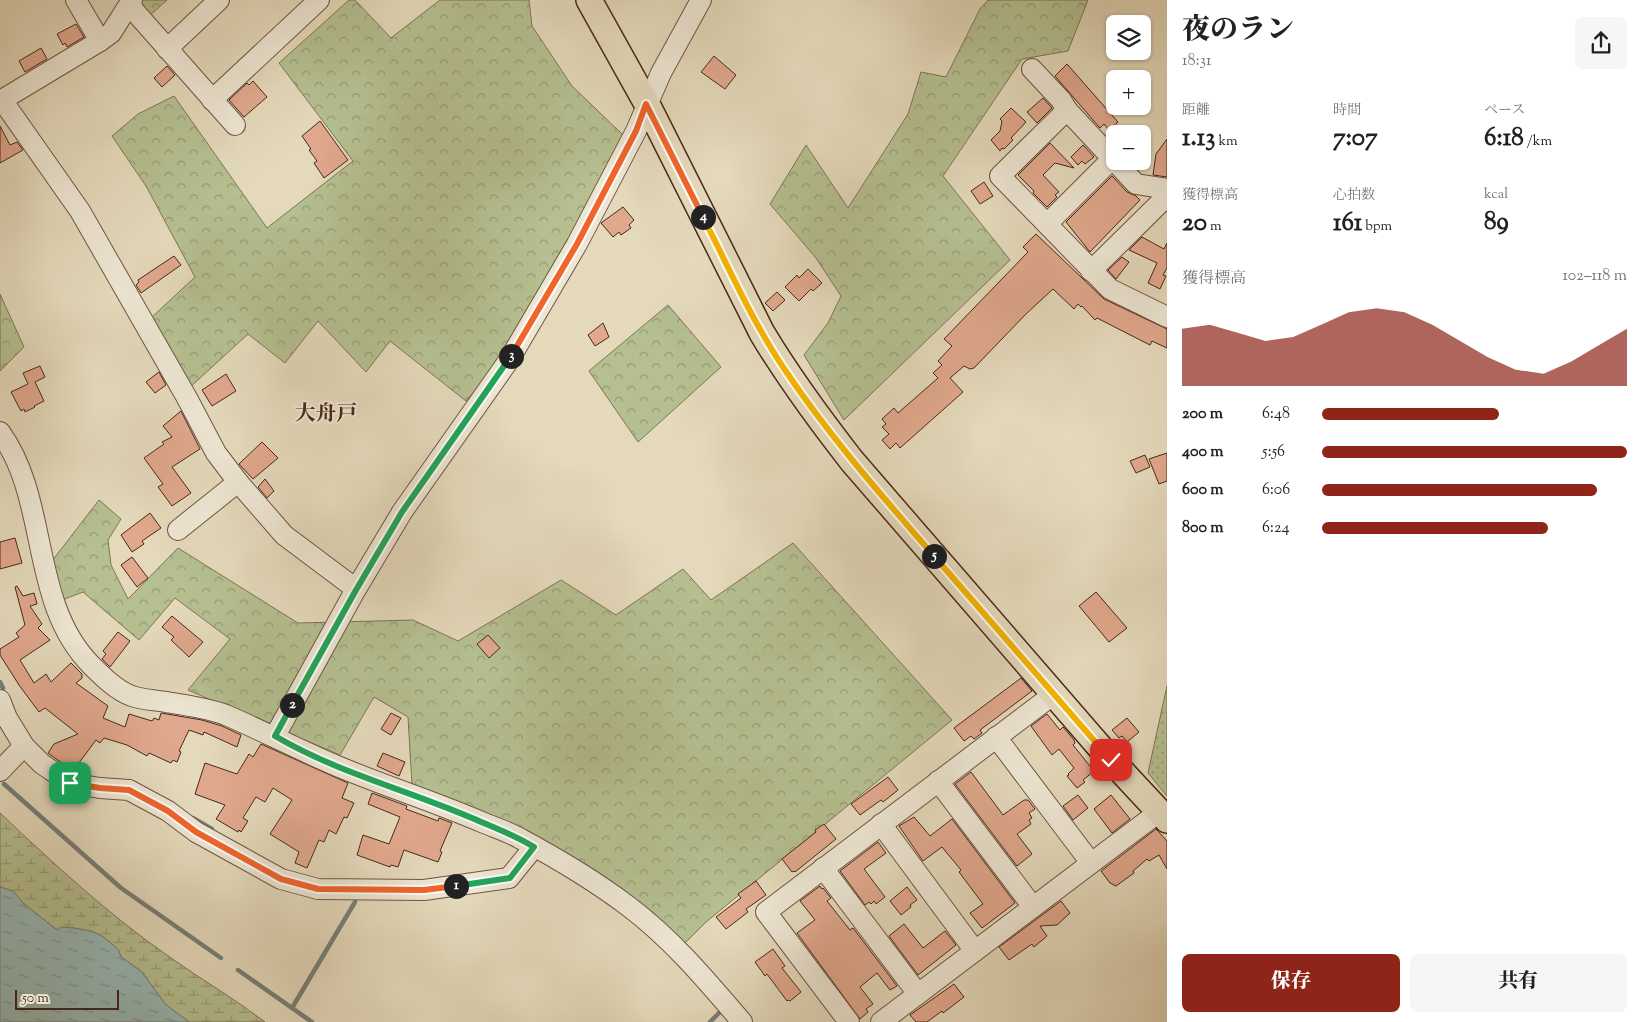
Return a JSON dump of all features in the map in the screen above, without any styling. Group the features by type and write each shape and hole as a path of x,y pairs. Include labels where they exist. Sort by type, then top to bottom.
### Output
{"main road":[{"path":"589,0 646,104 740,289 784,369 852,461 1054,694 1163,816"}],"street":[{"path":"76,0 100,41"},
{"path":"167,49 219,0"},
{"path":"212,100 319,0"},
{"path":"275,736 356,590 402,512 509,360 577,244 636,131 646,104 701,0"},
{"path":"235,126 167,49 131,3 111,33 1,101 80,211 188,398 216,453 238,482 284,535 356,590"},
{"path":"1032,69 1106,152"},
{"path":"1067,110 1000,176 1110,289 1167,317"},
{"path":"1047,224 1106,165"},
{"path":"1123,170 1136,184 1167,189"},
{"path":"1091,270 1167,196"},
{"path":"0,432 8,443 24,476 45,571 58,613 74,643 91,665 120,690 132,696 196,707 222,714 275,736 289,745 338,767 455,810 520,838 580,874 629,907 688,959 742,1022"},
{"path":"178,530 238,482"},
{"path":"849,1022 766,912 1054,694"},
{"path":"0,700 7,718 24,746 42,764 70,783 129,790 168,811 196,832 281,879 318,889 424,890 510,878 534,847"},
{"path":"996,737 1091,863"},
{"path":"0,770 24,746"},
{"path":"938,781 1033,907"},
{"path":"881,1022 1091,863 1163,816"},
{"path":"881,824 975,951"},
{"path":"823,868 918,994"}],"green space":[{"path":"129,0 167,0 146,19"},
{"path":"349,0 355,0 391,38 440,0 529,0 532,26 572,86 623,135 504,359 466,401 390,341 366,372 318,321 285,363 248,334 188,389 151,318 195,277 146,186 112,136 138,114 174,96 267,228 353,161 279,63"},
{"path":"988,0 1088,0 1068,51 1022,59 943,176 1010,260 844,420 804,355 828,323 841,296 816,258 770,204 806,145 848,208 908,114 921,72 946,77 980,9"},
{"path":"0,294 24,347 0,371"},
{"path":"668,305 721,367 638,442 589,371"},
{"path":"99,500 121,519 108,540 111,565 128,599 178,548 298,623 413,620 458,641 561,580 616,615 683,569 711,600 793,543 952,720 706,922 684,944 412,785 408,717 374,697 340,755 188,690 230,639 175,598 139,640 83,592 62,600 52,561"},
{"path":"1167,686 1167,796 1148,773"},
{"path":"0,813 126,925 265,1022 189,1022 166,1005 141,971 121,957 118,949 102,936 91,931 67,927 57,930 23,903 13,891 0,887"}],"water":[{"path":"0,887 13,891 23,903 57,930 61,927 73,928 91,931 102,936 118,949 121,957 141,971 166,1005 189,1022 0,1022"}],"building":[{"path":"76,24 84,37 67,47 65,43 63,45 57,34"},
{"path":"41,48 47,59 25,72 19,61"},
{"path":"714,56 736,75 725,89 701,72"},
{"path":"1067,64 1106,108 1106,115 1112,115 1118,122 1115,125 1106,126 1104,124 1100,128 1055,76"},
{"path":"167,66 175,75 162,87 154,78"},
{"path":"253,81 267,97 244,117 229,100 247,83 249,85"},
{"path":"1043,98 1052,108 1037,123 1027,112"},
{"path":"1011,108 1026,122 1011,138 1013,140 1000,151 991,140 1000,131 1002,121 1000,119"},
{"path":"320,121 348,160 324,178 314,163 317,161 309,150 311,149 302,136"},
{"path":"0,126 10,145 17,142 23,150 0,163"},
{"path":"1167,139 1167,177 1153,175 1156,154"},
{"path":"1050,143 1074,168 1055,163 1043,175 1059,192 1055,195 1057,197 1047,207 1018,175"},
{"path":"1083,145 1094,157 1085,164 1082,161 1078,165 1071,157"},
{"path":"1112,176 1127,192 1140,200 1090,252 1066,222"},
{"path":"984,182 993,196 980,204 971,191"},
{"path":"623,207 634,220 629,225 631,228 621,235 619,232 613,237 601,223"},
{"path":"1036,234 1104,299 1167,329 1167,348 1152,341 1150,345 1097,318 1095,320 1082,306 1078,304 1074,309 1053,289 974,368 970,369 964,366 950,378 963,392 900,448 896,443 890,449 882,440 889,434 882,427 886,424 882,419 894,408 898,413 938,378 933,373 942,365 938,361 952,346 944,339 1028,252 1023,247"},
{"path":"1142,237 1164,249 1167,243 1167,268 1163,275 1166,276 1160,289 1148,283 1157,263 1129,250"},
{"path":"174,256 181,265 141,293 136,285 139,282 138,280"},
{"path":"1122,257 1129,262 1116,279 1108,270"},
{"path":"808,269 822,283 813,291 811,289 799,301 785,287 797,275 799,278"},
{"path":"777,292 785,300 773,311 765,303"},
{"path":"603,323 609,337 595,346 588,335"},
{"path":"40,366 45,377 35,382 44,401 25,412 24,409 21,411 11,392 28,384 23,373"},
{"path":"159,372 166,385 155,393 146,382"},
{"path":"226,374 236,391 212,406 202,390"},
{"path":"181,411 200,449 172,467 191,493 172,506 158,487 163,484 144,458 164,444 162,442 172,437 163,426"},
{"path":"262,442 278,458 253,479 239,464"},
{"path":"1167,453 1167,481 1159,484 1149,459"},
{"path":"1145,455 1150,467 1136,473 1130,461"},
{"path":"265,479 274,491 267,498 258,487"},
{"path":"150,513 161,528 142,541 144,544 132,552 121,535"},
{"path":"15,538 22,563 0,569 0,542"},
{"path":"132,557 148,578 137,587 121,565"},
{"path":"17,586 23,596 34,593 37,604 30,606 42,624 38,628 50,640 20,660 34,683 46,674 51,682 71,663 82,674 82,678 76,683 108,706 103,718 125,727 129,714 152,721 154,718 159,720 161,713 202,720 222,726 241,735 237,747 204,732 203,735 189,730 179,751 181,752 177,762 173,760 171,763 149,753 147,756 127,745 104,738 100,743 96,740 73,771 48,753 54,744 78,734 45,708 39,712 0,655 0,649 19,637 16,633 25,625 15,587"},
{"path":"1096,592 1127,628 1109,642 1079,606"},
{"path":"172,616 203,642 189,657 171,640 174,637 162,627"},
{"path":"118,632 130,641 110,667 102,659 106,654 103,651"},
{"path":"488,635 500,648 489,658 477,644"},
{"path":"1021,678 1032,691 980,730 982,733 974,739 971,736 964,741 954,728"},
{"path":"391,713 401,718 391,735 381,729"},
{"path":"1047,714 1060,730 1063,727 1074,740 1075,743 1073,745 1094,771 1077,788 1067,776 1074,768 1059,749 1052,755 1031,726"},
{"path":"1127,718 1139,732 1127,742 1122,736 1119,738 1112,730"},
{"path":"261,744 348,783 342,798 354,803 347,818 344,817 336,834 329,830 324,842 319,840 307,868 295,863 299,852 270,834 292,800 273,788 265,802 256,797 243,818 248,821 241,832 239,830 238,832 216,819 225,805 195,794 205,763 237,774 249,754 253,757"},
{"path":"383,753 405,762 399,776 377,766"},
{"path":"971,772 1003,815 1024,800 1028,800 1035,809 1029,813 1032,818 1029,820 1031,824 1017,834 1032,854 1017,866 955,784"},
{"path":"888,777 898,790 883,802 881,800 860,815 851,804"},
{"path":"372,793 407,806 406,809 438,821 439,818 452,823 440,851 442,852 438,862 404,850 398,867 391,865 390,867 357,855 363,835 389,844 400,817 368,804"},
{"path":"1078,795 1088,808 1073,820 1063,806"},
{"path":"1111,795 1130,819 1112,833 1094,809"},
{"path":"914,817 930,836 952,819 1015,903 982,928 970,913 983,904 959,872 961,870 942,847 923,861 899,826"},
{"path":"824,824 836,839 795,872 792,872 782,859"},
{"path":"1156,829 1167,841 1167,869 1159,855 1149,861 1147,859 1133,871 1134,873 1116,886 1110,883 1101,871"},
{"path":"878,842 886,853 864,869 885,897 876,904 874,901 871,904 869,902 865,905 840,871"},
{"path":"756,881 766,895 746,909 748,912 726,929 716,917 741,898 738,894"},
{"path":"820,886 831,898 827,901 850,930 853,928 897,986 890,990 877,973 860,987 873,1004 866,1009 868,1012 860,1019 797,933 815,920 800,901"},
{"path":"907,887 917,900 901,915 890,901"},
{"path":"1061,901 1070,913 1057,925 1040,926 1047,936 1034,947 1032,944 1009,960 999,947"},
{"path":"904,924 923,948 945,931 956,945 918,975 889,936"},
{"path":"773,949 785,966 782,968 801,992 790,1001 787,1001 767,974 765,976 755,962"},
{"path":"954,984 964,997 943,1013 942,1011 927,1022 916,1022 910,1015"}],"waterway":[{"path":"0,682 3,688"},
{"path":"4,784 121,888 221,958"},
{"path":"193,818 212,829"},
{"path":"292,1008 355,902"},
{"path":"238,970 312,1022"},
{"path":"710,1022 719,1013"}],"district":[{"name":"大舟戸","path":"326,413"}],"route":[{"path":"70,783 129,790 168,811 196,832 281,879 318,889 424,890 510,878 534,847 520,838 455,810 338,767 289,745 275,736 356,590 402,512 509,360 577,244 636,131 646,104 762,333 784,369 852,461 1111,760"}]}
